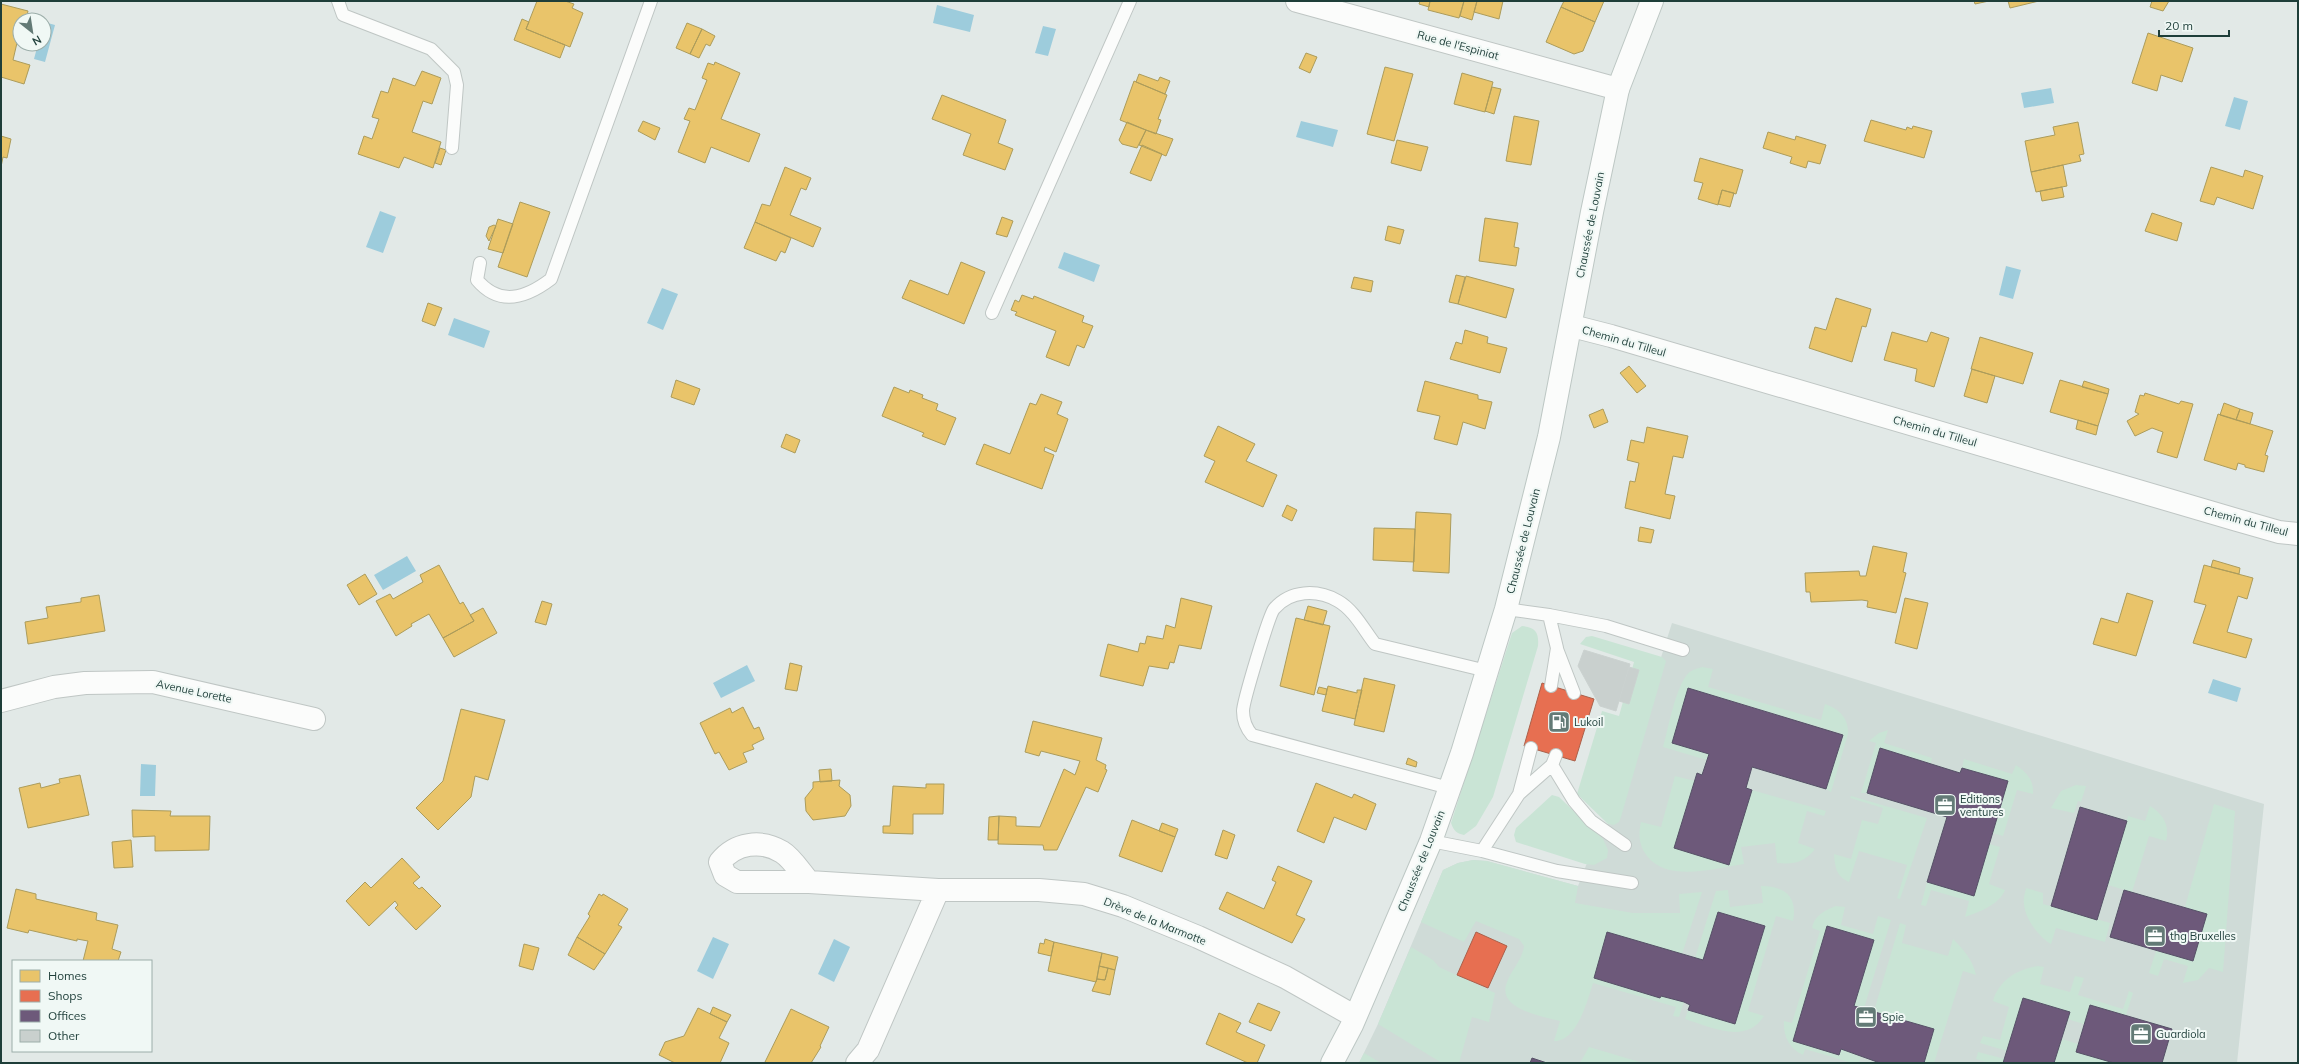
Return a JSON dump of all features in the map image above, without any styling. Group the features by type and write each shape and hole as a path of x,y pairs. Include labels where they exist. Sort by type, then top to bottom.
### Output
{"street":[{"name":"Rue de l'Espiniat","path":"1297,1 1618,88"},
{"name":"Chaussée de Louvain","path":"1332,1063 1431,841 1506,609 1549,436 1572,326 1592,212 1618,88 1652,1"},
{"name":"Chemin du Tilleul","path":"1572,326 1611,336 2237,520 2279,532 2298,534"},
{"name":"Avenue Lorette","path":"1,701 54,686 85,683 153,682 314,719"},
{"name":"Drève de la Marmotte","path":"809,882 938,890 1039,890 1084,894 1122,906 1285,977 1354,1016"},
{"path":"864,1059 938,890"}],"lane":[{"path":"338,1 344,15 431,49 454,72 457,85 452,148"},
{"path":"480,263 477,280 484,288 510,298 526,295 551,279 651,1"},
{"path":"992,313 1130,1"},
{"path":"1449,788 1252,735 1245,727 1243,710 1273,610 1287,597 1310,592 1337,600 1352,612 1375,644 1487,671"},
{"path":"1506,609 1549,615 1606,626 1683,650"},
{"path":"1549,615 1557,648 1574,692"},
{"path":"1551,686 1557,648"},
{"path":"1519,794 1531,748"},
{"path":"1482,851 1519,794 1554,760 1574,801 1591,821 1625,845"},
{"path":"1431,841 1482,851 1557,871 1632,883"}],"shaded area":[{"path":"1672,623 2264,804 2237,1063 1359,1063 1378,1024 1443,870 1458,863 1473,860 1487,861 1578,886 1598,835 1608,824"}],"green space":[{"path":"1522,626 1531,628 1536,632 1538,646 1493,797 1476,826 1464,835 1457,832 1451,823 1512,633"},
{"path":"1592,636 1662,657 1666,661 1621,817 1619,822 1614,825 1608,824 1577,794 1602,711 1619,716 1634,662 1580,644 1586,637"},
{"path":"1702,667 1713,669 1708,687 1821,720 1825,704 1839,711 1847,723 1848,734 1831,792 1826,789 1843,734 1689,688 1672,743 1709,754 1707,760 1663,747 1675,701 1682,683 1689,672"},
{"path":"1888,730 1884,743 1932,758 1931,763 1880,748 1867,793 1861,793 1876,743 1869,741 1879,733"},
{"path":"1964,759 2012,774 2016,765 2029,777 2033,794 2017,790 2003,836 1993,833 2008,781 1962,768"},
{"path":"1675,776 1695,781 1674,848 1729,864 1752,790 1826,811 1824,816 1807,811 1798,843 1815,849 1803,860 1794,863 1777,863 1775,843 1741,847 1744,864 1692,872 1667,869 1656,864 1644,852 1641,844 1639,836 1641,822 1661,827"},
{"path":"2076,785 2086,786 2081,802 2078,801 2074,813 2051,808 2061,791"},
{"path":"1552,795 1559,797 1603,839 1608,850 1607,858 1594,865 1585,864 1516,842 1514,835 1516,828"},
{"path":"1851,796 1927,818 1900,899 1897,898 1907,865 1859,851 1849,882 1841,877 1837,871 1834,854 1851,859 1862,820 1878,824 1883,808 1850,798"},
{"path":"2214,804 2235,811 2223,972 2209,968 2198,980 2183,983 2188,966 2164,959 2158,976 2149,973 2156,951 2193,961 2206,914 2185,907"},
{"path":"2150,806 2162,816 2164,820 2167,830 2166,841 2149,836 2132,892 2108,885 2128,816 2145,821"},
{"path":"1989,844 2000,847 1989,884 2005,890 1998,900 1988,907 1965,917 1969,901 1931,890 1926,906 1921,905 1927,882 1974,896"},
{"path":"1473,860 1487,861 1578,886 1575,903 1633,913 1680,913 1679,894 1702,892 1682,954 1607,932 1594,977 1660,998 1661,996 1684,1002 1679,1017 1673,1016 1676,1007 1593,983 1585,1009 1575,1027 1569,1035 1554,1041 1560,1021 1525,1011 1509,1001 1506,994 1506,985 1523,951 1524,946 1519,939 1476,921 1464,942 1421,922 1443,870 1458,863"},
{"path":"1761,886 1769,886 1783,890 1791,899 1794,912 1793,921 1776,916 1748,1011 1764,1016 1757,1025 1748,1030 1738,1032 1717,1029 1685,1019 1688,1010 1735,1024 1765,925 1718,912 1703,960 1695,958 1716,891 1728,890 1730,907 1763,903"},
{"path":"2026,888 2043,893 2043,904 2110,923 2105,942 2056,928 2051,944 2046,941 2033,927 2027,916 2024,902"},
{"path":"1836,906 1845,907 1841,925 1873,934 1878,916 1891,920 1864,1008 1854,1006 1874,940 1827,927 1793,1041 1839,1055 1841,1049 1861,1055 1859,1063 1852,1063 1805,1049 1803,1055 1794,1049 1788,1041 1784,1026 1784,1021 1792,1023 1820,931 1812,928 1813,924 1821,914"},
{"path":"1900,923 1906,925 1902,943 1948,956 1953,939 1964,951 1975,970 1976,975 1963,971 1934,1063 1924,1063 1934,1029 1874,1011"},
{"path":"1411,947 1433,960 1439,967 1495,993 1489,1022 1472,1017 1459,1063 1442,1063 1378,1024"},
{"path":"2038,966 2044,967 2040,984 2070,992 2075,976 2084,978 2078,995 2123,1009 2129,991 2133,993 2126,1015 2090,1005 2084,1024 2067,1019 2007,1051 1980,1043 1983,1036 2000,1040 2009,1007 1993,1001 2004,981 2016,973"},
{"path":"2062,1039 2078,1044 2076,1052 2114,1063 2054,1063"},
{"path":"1589,1047 1643,1063 1580,1063"},
{"path":"1978,1052 2005,1059 2003,1063 1989,1063 1976,1059"},
{"path":"1364,1053 1381,1063 1359,1063"}],"water":[{"path":"937,5 974,15 970,32 933,23"},
{"path":"52,24 55,25 52,36"},
{"path":"1043,26 1056,29 1048,56 1035,53"},
{"path":"36,52 48,52 45,62 34,59"},
{"path":"2051,88 2054,103 2024,108 2021,93"},
{"path":"2234,97 2248,101 2240,130 2225,126"},
{"path":"1301,121 1338,130 1333,147 1296,137"},
{"path":"380,211 396,217 383,253 366,247"},
{"path":"1064,252 1100,265 1094,282 1058,268"},
{"path":"2006,266 2021,270 2013,299 1999,295"},
{"path":"662,288 678,294 663,330 647,323"},
{"path":"454,318 490,331 484,348 448,335"},
{"path":"407,556 416,571 383,590 374,575"},
{"path":"747,665 755,681 721,698 713,683"},
{"path":"2213,679 2241,688 2237,702 2208,693"},
{"path":"141,764 156,765 155,796 140,796"},
{"path":"713,937 729,944 713,979 697,971"},
{"path":"834,939 850,947 834,982 818,974"}],"building: Homes":[{"path":"537,1 565,1 574,4 572,8 583,13 570,47 526,29"},
{"path":"1420,1 1430,1 1429,7 1419,4"},
{"path":"1430,1 1464,1 1459,18 1428,10"},
{"path":"1464,1 1477,1 1472,20 1460,16"},
{"path":"1477,1 1503,1 1499,19 1474,12"},
{"path":"1564,1 1604,1 1595,22 1561,7"},
{"path":"1974,1 1989,1 1975,4"},
{"path":"2008,1 2039,1 2010,8"},
{"path":"2152,1 2169,1 2163,11 2150,7"},
{"path":"1,4 28,11 12,12 12,52 15,52 13,60 30,65 24,84 1,77"},
{"path":"1561,7 1595,22 1583,51 1574,54 1546,42"},
{"path":"522,19 529,22 526,29 565,45 560,58 514,40"},
{"path":"687,23 702,29 690,54 676,48"},
{"path":"702,29 715,36 710,46 706,44 699,58 690,54"},
{"path":"2148,33 2193,48 2182,82 2161,75 2157,91 2132,83"},
{"path":"1306,53 1317,57 1310,73 1299,68"},
{"path":"715,62 740,73 721,119 760,134 749,162 711,147 705,163 678,152 690,121 684,119 689,108 695,110 707,80 702,78 708,63 714,65"},
{"path":"1385,67 1413,74 1394,141 1367,134"},
{"path":"422,71 441,78 432,104 423,101 412,132 441,142 433,168 404,157 399,168 358,154 364,136 372,139 379,119 372,117 381,91 388,93 393,78 415,86"},
{"path":"1462,73 1493,82 1485,112 1454,104"},
{"path":"1139,74 1158,81 1160,77 1170,81 1165,94 1136,82"},
{"path":"1134,81 1167,95 1158,119 1161,120 1156,134 1120,120"},
{"path":"1492,87 1501,89 1494,114 1485,111"},
{"path":"942,95 1006,120 998,143 1013,149 1005,170 963,155 971,134 932,119"},
{"path":"1514,116 1539,121 1531,165 1506,161"},
{"path":"1871,120 1906,130 1907,127 1912,129 1913,126 1932,131 1924,158 1864,141"},
{"path":"643,121 660,128 655,140 638,131"},
{"path":"1127,122 1146,130 1137,148 1122,144 1119,140"},
{"path":"2078,122 2084,154 2079,155 2081,161 2031,172 2025,141 2055,135 2053,127"},
{"path":"1146,130 1173,139 1166,156 1139,145"},
{"path":"1768,132 1795,140 1796,136 1826,145 1820,164 1808,161 1806,168 1790,163 1792,157 1763,148"},
{"path":"1,136 11,139 7,158 3,157 1,167"},
{"path":"1397,140 1428,147 1421,171 1391,163"},
{"path":"1142,145 1162,154 1151,181 1130,173"},
{"path":"440,148 446,150 441,165 435,163"},
{"path":"1700,158 1743,170 1736,194 1722,190 1718,205 1698,199 1703,183 1694,181"},
{"path":"2063,165 2067,186 2036,192 2031,172"},
{"path":"785,167 811,178 806,190 801,188 790,215 821,228 813,247 755,222 762,204 770,206"},
{"path":"2211,167 2243,177 2245,170 2263,176 2253,209 2217,197 2214,205 2200,201"},
{"path":"2062,187 2064,197 2042,201 2040,191"},
{"path":"1722,190 1734,193 1730,207 1718,204"},
{"path":"520,202 550,212 527,277 498,267"},
{"path":"2152,213 2182,223 2177,241 2145,231"},
{"path":"1002,217 1013,221 1007,237 996,234"},
{"path":"1485,218 1518,223 1514,247 1519,248 1516,266 1479,261"},
{"path":"498,219 513,224 503,253 488,249"},
{"path":"755,222 791,238 785,253 781,251 776,261 744,248"},
{"path":"494,225 496,226 489,241 486,236 489,227"},
{"path":"1388,226 1404,230 1400,244 1385,240"},
{"path":"961,262 985,272 964,324 902,298 910,280 948,295"},
{"path":"1456,275 1465,277 1458,304 1449,302"},
{"path":"1466,276 1514,289 1506,318 1458,304"},
{"path":"1354,277 1373,281 1371,292 1351,288"},
{"path":"1022,295 1033,299 1034,296 1084,316 1082,322 1093,326 1084,348 1077,345 1069,366 1046,357 1056,331 1015,315 1017,312 1011,310 1015,300 1019,302"},
{"path":"1836,298 1871,309 1866,327 1862,326 1852,362 1809,348 1815,327 1826,330"},
{"path":"428,303 442,308 435,326 422,321"},
{"path":"1465,330 1488,337 1487,343 1507,348 1500,373 1450,359 1456,342 1462,344"},
{"path":"1892,332 1927,342 1931,332 1949,338 1934,387 1915,381 1917,369 1884,360"},
{"path":"1980,337 2033,353 2023,384 1971,369"},
{"path":"1629,366 1646,386 1637,393 1620,373"},
{"path":"1972,369 1995,376 1987,403 1964,396"},
{"path":"676,380 700,389 694,405 671,397"},
{"path":"2060,380 2108,394 2098,426 2050,412"},
{"path":"1425,381 1478,395 1478,399 1492,402 1485,429 1463,422 1457,445 1434,439 1440,416 1417,411"},
{"path":"2084,381 2109,389 2108,394 2082,387"},
{"path":"894,387 909,393 910,390 923,395 922,398 938,404 936,410 956,418 945,445 922,436 924,433 882,416"},
{"path":"2145,393 2179,404 2181,401 2193,404 2177,458 2157,452 2163,432 2152,428 2135,436 2127,421 2139,414 2135,412 2140,395 2144,396"},
{"path":"1041,394 1062,402 1057,414 1068,419 1056,452 1045,447 1044,451 1054,455 1042,489 976,464 984,444 1010,454 1030,403 1036,405"},
{"path":"2224,403 2240,409 2236,420 2220,415"},
{"path":"1603,409 1608,422 1594,428 1589,415"},
{"path":"2240,409 2253,413 2250,424 2236,420"},
{"path":"2218,414 2273,431 2265,455 2268,456 2264,472 2245,467 2245,465 2238,463 2236,470 2204,460"},
{"path":"2078,420 2098,426 2096,435 2076,429"},
{"path":"1218,426 1255,444 1246,461 1277,475 1263,507 1205,482 1215,461 1204,456"},
{"path":"1647,427 1688,436 1683,458 1673,456 1665,494 1675,496 1670,519 1625,508 1630,481 1635,482 1639,463 1627,460 1631,440 1644,443"},
{"path":"786,434 800,440 795,453 781,447"},
{"path":"1287,505 1297,510 1292,521 1282,516"},
{"path":"1416,512 1451,514 1449,573 1413,571"},
{"path":"1640,527 1654,530 1651,543 1638,541"},
{"path":"1374,528 1415,529 1414,562 1373,560"},
{"path":"1873,546 1907,553 1903,572 1906,573 1896,613 1867,607 1868,601 1862,600 1811,602 1810,592 1806,592 1805,573 1859,571 1860,576 1866,576"},
{"path":"2213,560 2240,568 2239,574 2211,567"},
{"path":"439,565 460,604 463,602 474,621 443,638 429,614 411,624 412,626 396,636 376,601 390,594 393,599 423,582 420,575"},
{"path":"2204,565 2253,578 2247,599 2238,596 2227,632 2252,639 2246,658 2193,643 2206,605 2194,602"},
{"path":"365,574 377,594 359,605 347,585"},
{"path":"2127,593 2153,601 2136,656 2093,644 2101,618 2118,623"},
{"path":"99,595 105,631 28,644 25,622 48,618 46,607 81,602 81,598"},
{"path":"1181,598 1212,606 1201,649 1179,645 1174,663 1170,662 1168,669 1149,666 1143,686 1100,676 1108,644 1138,652 1140,643 1145,644 1147,636 1163,639 1166,625 1175,628"},
{"path":"1905,598 1928,603 1917,649 1895,643"},
{"path":"542,601 552,604 546,625 535,622"},
{"path":"1308,606 1327,611 1323,625 1304,620"},
{"path":"483,608 497,633 454,657 443,638 474,621 470,615"},
{"path":"1296,618 1330,626 1314,695 1280,686"},
{"path":"790,663 802,666 797,691 785,689"},
{"path":"1364,678 1395,685 1384,732 1354,725"},
{"path":"1328,686 1357,693 1357,690 1362,690 1355,719 1322,711"},
{"path":"1319,687 1327,689 1326,695 1317,693"},
{"path":"743,707 754,729 759,727 764,739 752,745 754,749 743,753 747,762 729,770 719,752 715,754 700,723 730,708 732,713"},
{"path":"461,709 505,720 488,780 475,776 471,797 438,830 416,808 443,781"},
{"path":"1033,721 1102,738 1096,760 1106,765 1105,769 1107,770 1098,792 1086,787 1057,850 1044,850 1043,845 998,844 999,816 1016,817 1016,826 1040,827 1064,769 1075,775 1080,761 1041,751 1039,756 1025,752"},
{"path":"1408,758 1417,762 1416,767 1406,764"},
{"path":"831,769 832,781 820,782 819,770"},
{"path":"80,775 89,815 28,828 19,788 40,783 41,788 60,783 59,779"},
{"path":"840,780 839,786 850,795 851,806 845,816 813,820 806,811 805,798 813,788 813,782"},
{"path":"1316,783 1352,798 1354,794 1376,804 1366,830 1334,817 1324,843 1297,831"},
{"path":"926,784 944,784 943,814 913,814 913,834 883,833 883,826 890,826 893,786 926,788"},
{"path":"132,810 171,811 170,816 210,816 209,850 155,851 155,836 133,837"},
{"path":"999,816 998,840 988,840 989,817"},
{"path":"1132,820 1175,837 1162,872 1119,856"},
{"path":"1162,823 1178,829 1175,837 1159,831"},
{"path":"1223,830 1235,835 1227,859 1215,855"},
{"path":"131,840 133,867 114,868 112,842"},
{"path":"402,858 420,877 413,883 419,889 422,887 441,906 416,930 395,908 398,905 395,901 369,926 346,901 365,882 371,888"},
{"path":"1278,866 1312,881 1296,915 1305,919 1292,943 1219,909 1227,892 1264,909 1276,882 1272,880"},
{"path":"16,889 36,894 36,899 97,913 96,920 118,925 112,949 121,952 118,960 83,960 88,941 77,939 77,941 29,930 28,933 7,928"},
{"path":"599,894 602,896 603,894 628,909 618,925 622,927 605,954 577,937 590,916 588,914"},
{"path":"577,937 605,954 594,970 568,955"},
{"path":"1045,939 1054,942 1051,956 1038,953 1040,943 1044,944"},
{"path":"1054,942 1102,953 1096,982 1048,971"},
{"path":"524,944 539,948 533,970 519,966"},
{"path":"1102,953 1118,957 1115,970 1099,966"},
{"path":"1099,966 1108,968 1105,980 1097,979"},
{"path":"1108,968 1115,970 1110,995 1092,991 1097,979 1105,980"},
{"path":"1258,1003 1280,1012 1271,1031 1249,1022"},
{"path":"713,1007 731,1015 727,1022 710,1014"},
{"path":"698,1008 727,1022 719,1038 729,1043 720,1063 675,1063 659,1055 665,1042 684,1036"},
{"path":"791,1009 829,1027 820,1046 821,1047 811,1063 765,1062"},
{"path":"1219,1013 1241,1023 1236,1032 1265,1045 1257,1063 1248,1063 1206,1044"}],"building: Shops":[{"name":"Lukoil","path":"1542,683 1594,699 1575,761 1524,746"},
{"path":"1476,932 1507,946 1488,988 1457,975"}],"building: Offices":[{"path":"1688,688 1843,735 1826,789 1752,767 1746,788 1752,790 1729,865 1674,848 1697,773 1702,775 1709,754 1672,743"},
{"path":"1880,748 1960,773 1962,768 2008,781 1974,896 1927,882 1947,817 1867,793"},
{"path":"2080,807 2127,821 2097,920 2051,906"},
{"path":"2124,890 2207,914 2193,961 2110,937"},
{"path":"1718,912 1765,926 1735,1024 1688,1010 1690,1005 1684,1002 1661,996 1660,998 1594,978 1607,932 1703,960"},
{"path":"1827,926 1874,940 1854,1006 1934,1029 1924,1063 1880,1063 1841,1049 1839,1055 1793,1041"},
{"path":"2023,998 2070,1012 2054,1063 2003,1063"},
{"path":"2090,1005 2172,1029 2162,1063 2114,1063 2076,1052"},
{"path":"1532,1058 1547,1063 1530,1063"}],"building: Other":[{"path":"1584,650 1630,664 1616,711 1600,706 1578,666"},
{"path":"1629,667 1639,670 1629,704 1619,701"}],"place":[{"name":"Lukoil","path":"1559,722"},
{"name":"Editions ventures","path":"1945,805"},
{"name":"thg Bruxelles","path":"2155,936"},
{"name":"Spie","path":"1866,1017"},
{"name":"Guardiola","path":"2141,1034"}]}
